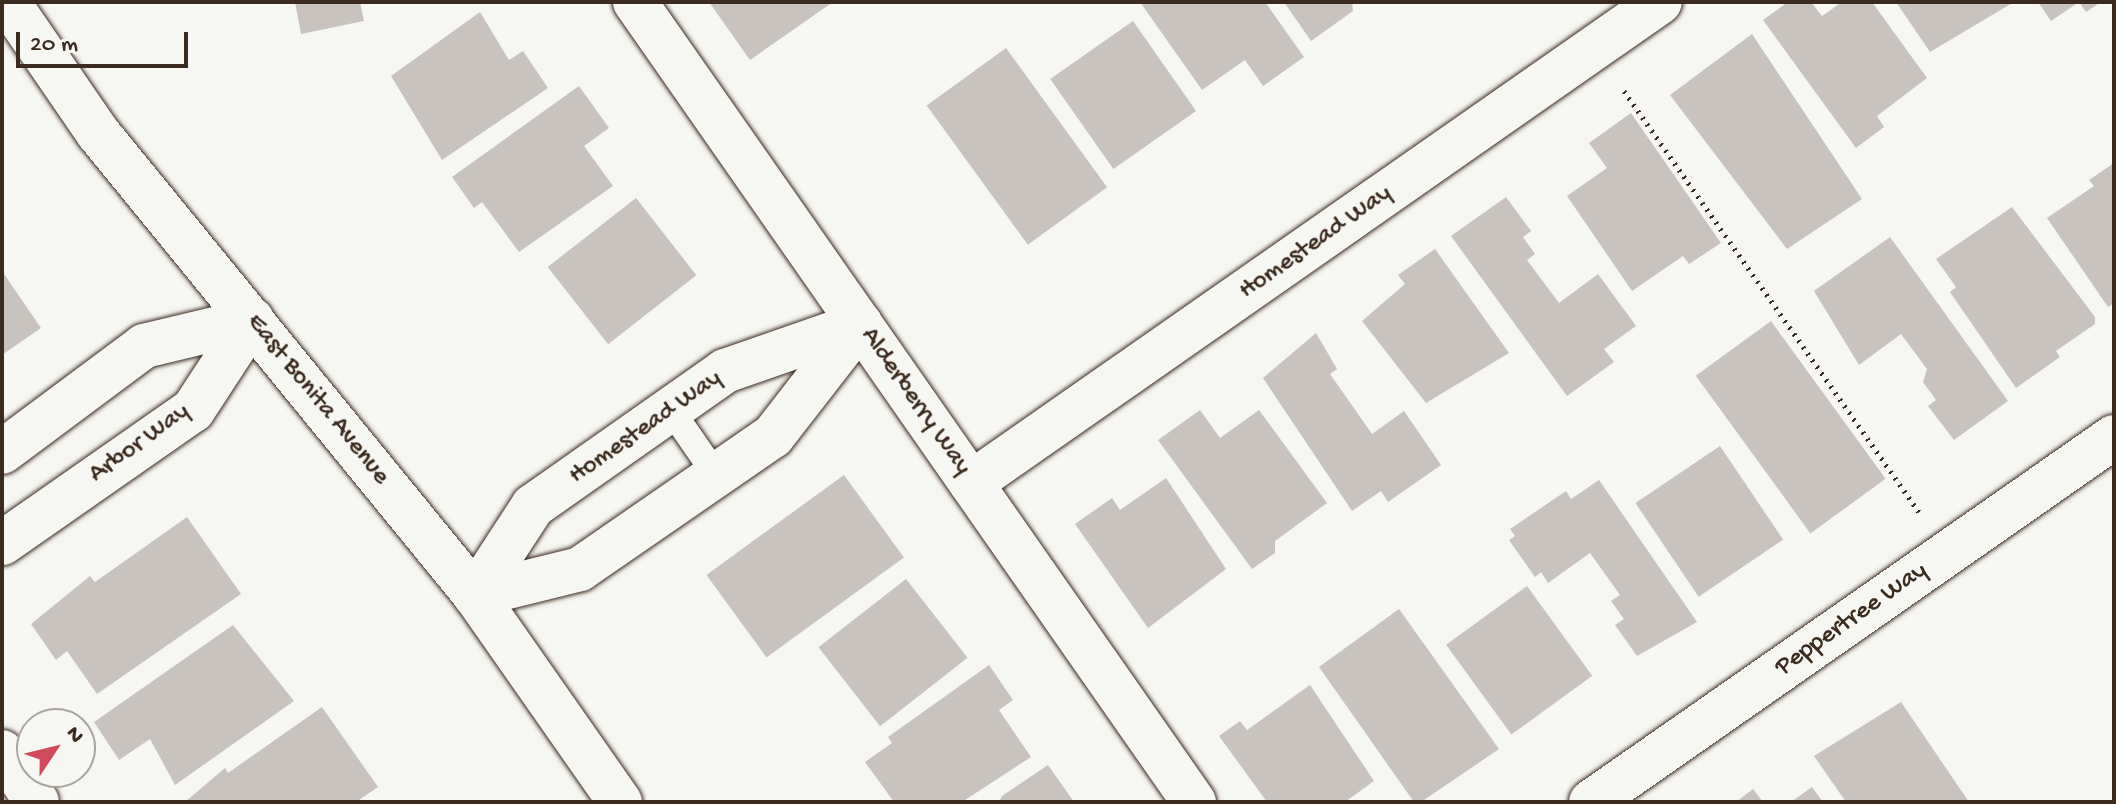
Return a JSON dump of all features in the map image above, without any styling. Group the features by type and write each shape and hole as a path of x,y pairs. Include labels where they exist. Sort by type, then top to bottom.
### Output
{"street":[{"name":"East Bonita Avenue","path":"8,2 98,133 475,595 620,802"},
{"name":"Alderberry Way","path":"635,2 1194,802"},
{"name":"Homestead Way","path":"971,483 1660,2"},
{"path":"2,452 144,346 252,320"},
{"name":"Arbor Way","path":"2,543 193,410 252,320"},
{"path":"475,595 580,569 773,436 860,324"},
{"name":"Homestead Way","path":"475,595 533,506 725,371 860,324"},
{"name":"Peppertree Way","path":"1591,802 2114,437"},
{"path":"2,752 37,802"}],"lane":[{"path":"671,410 716,475"}],"path":[{"path":"1594,48 1948,553"}],"building":[{"path":"295,2 360,2 364,21 301,34"},
{"path":"709,2 833,2 750,60"},
{"path":"1140,2 1265,2 1304,57 1263,86 1245,60 1202,90"},
{"path":"1284,2 1352,2 1353,11 1311,41"},
{"path":"1788,2 1811,2 1822,16 1842,2 1872,2 1927,78 1877,116 1884,127 1856,148 1763,20"},
{"path":"1896,2 2014,2 1930,52"},
{"path":"2038,2 2079,2 2051,21"},
{"path":"2079,2 2101,2 2086,12"},
{"path":"480,12 509,60 523,51 548,88 442,160 391,76"},
{"path":"1133,21 1196,111 1113,169 1050,79"},
{"path":"1752,34 1862,199 1787,249 1670,95"},
{"path":"1006,48 1107,187 1028,245 927,106"},
{"path":"579,86 609,128 584,146 613,186 519,252 482,202 474,208 452,177"},
{"path":"1631,113 1721,243 1689,264 1683,256 1632,291 1567,196 1607,168 1589,143"},
{"path":"2114,163 2114,303 2108,307 2047,218 2094,186 2089,180"},
{"path":"1506,197 1531,231 1523,237 1535,254 1527,260 1559,303 1598,274 1636,326 1604,349 1614,362 1567,396 1451,236"},
{"path":"636,198 696,275 608,344 548,267"},
{"path":"2012,207 2095,317 2095,324 2056,351 2060,357 2016,388 1950,292 1956,287 1936,259"},
{"path":"1890,237 2008,401 1954,440 1928,406 1936,400 1923,382 1927,369 1901,334 1859,365 1814,291"},
{"path":"1435,249 1509,353 1426,403 1362,321 1405,284 1398,275"},
{"path":"2,271 41,328 2,355"},
{"path":"1771,321 1886,479 1810,533 1696,376"},
{"path":"1316,333 1337,369 1330,374 1372,434 1404,411 1441,465 1388,502 1381,491 1352,511 1263,378"},
{"path":"1200,410 1220,438 1259,410 1327,503 1275,541 1275,553 1252,569 1158,440"},
{"path":"1720,446 1783,540 1699,597 1635,503"},
{"path":"844,475 904,558 766,657 706,575"},
{"path":"1166,478 1226,569 1148,628 1075,524 1112,498 1120,510"},
{"path":"1599,480 1697,622 1637,656 1615,625 1624,619 1611,601 1620,595 1590,553 1548,583 1541,572 1535,577 1509,540 1515,536 1510,529 1566,491 1571,499"},
{"path":"187,517 241,594 97,694 67,651 56,660 31,624 90,576 95,582"},
{"path":"906,579 968,658 880,726 819,647"},
{"path":"1527,586 1592,676 1511,735 1446,645"},
{"path":"1399,609 1499,749 1421,802 1414,802 1319,667"},
{"path":"233,625 294,701 175,785 150,739 119,760 96,721"},
{"path":"989,665 1013,700 999,710 1031,757 962,802 894,802 865,762 892,743 888,737"},
{"path":"1310,685 1374,781 1345,802 1267,802 1219,736 1240,721 1247,730"},
{"path":"1901,702 1969,802 1846,802 1814,756"},
{"path":"322,707 378,787 356,802 185,802 225,768 228,773"},
{"path":"1048,765 1074,802 999,802 1002,796"},
{"path":"1812,787 1823,802 1791,802"},
{"path":"1753,789 1763,802 1736,802"}]}
